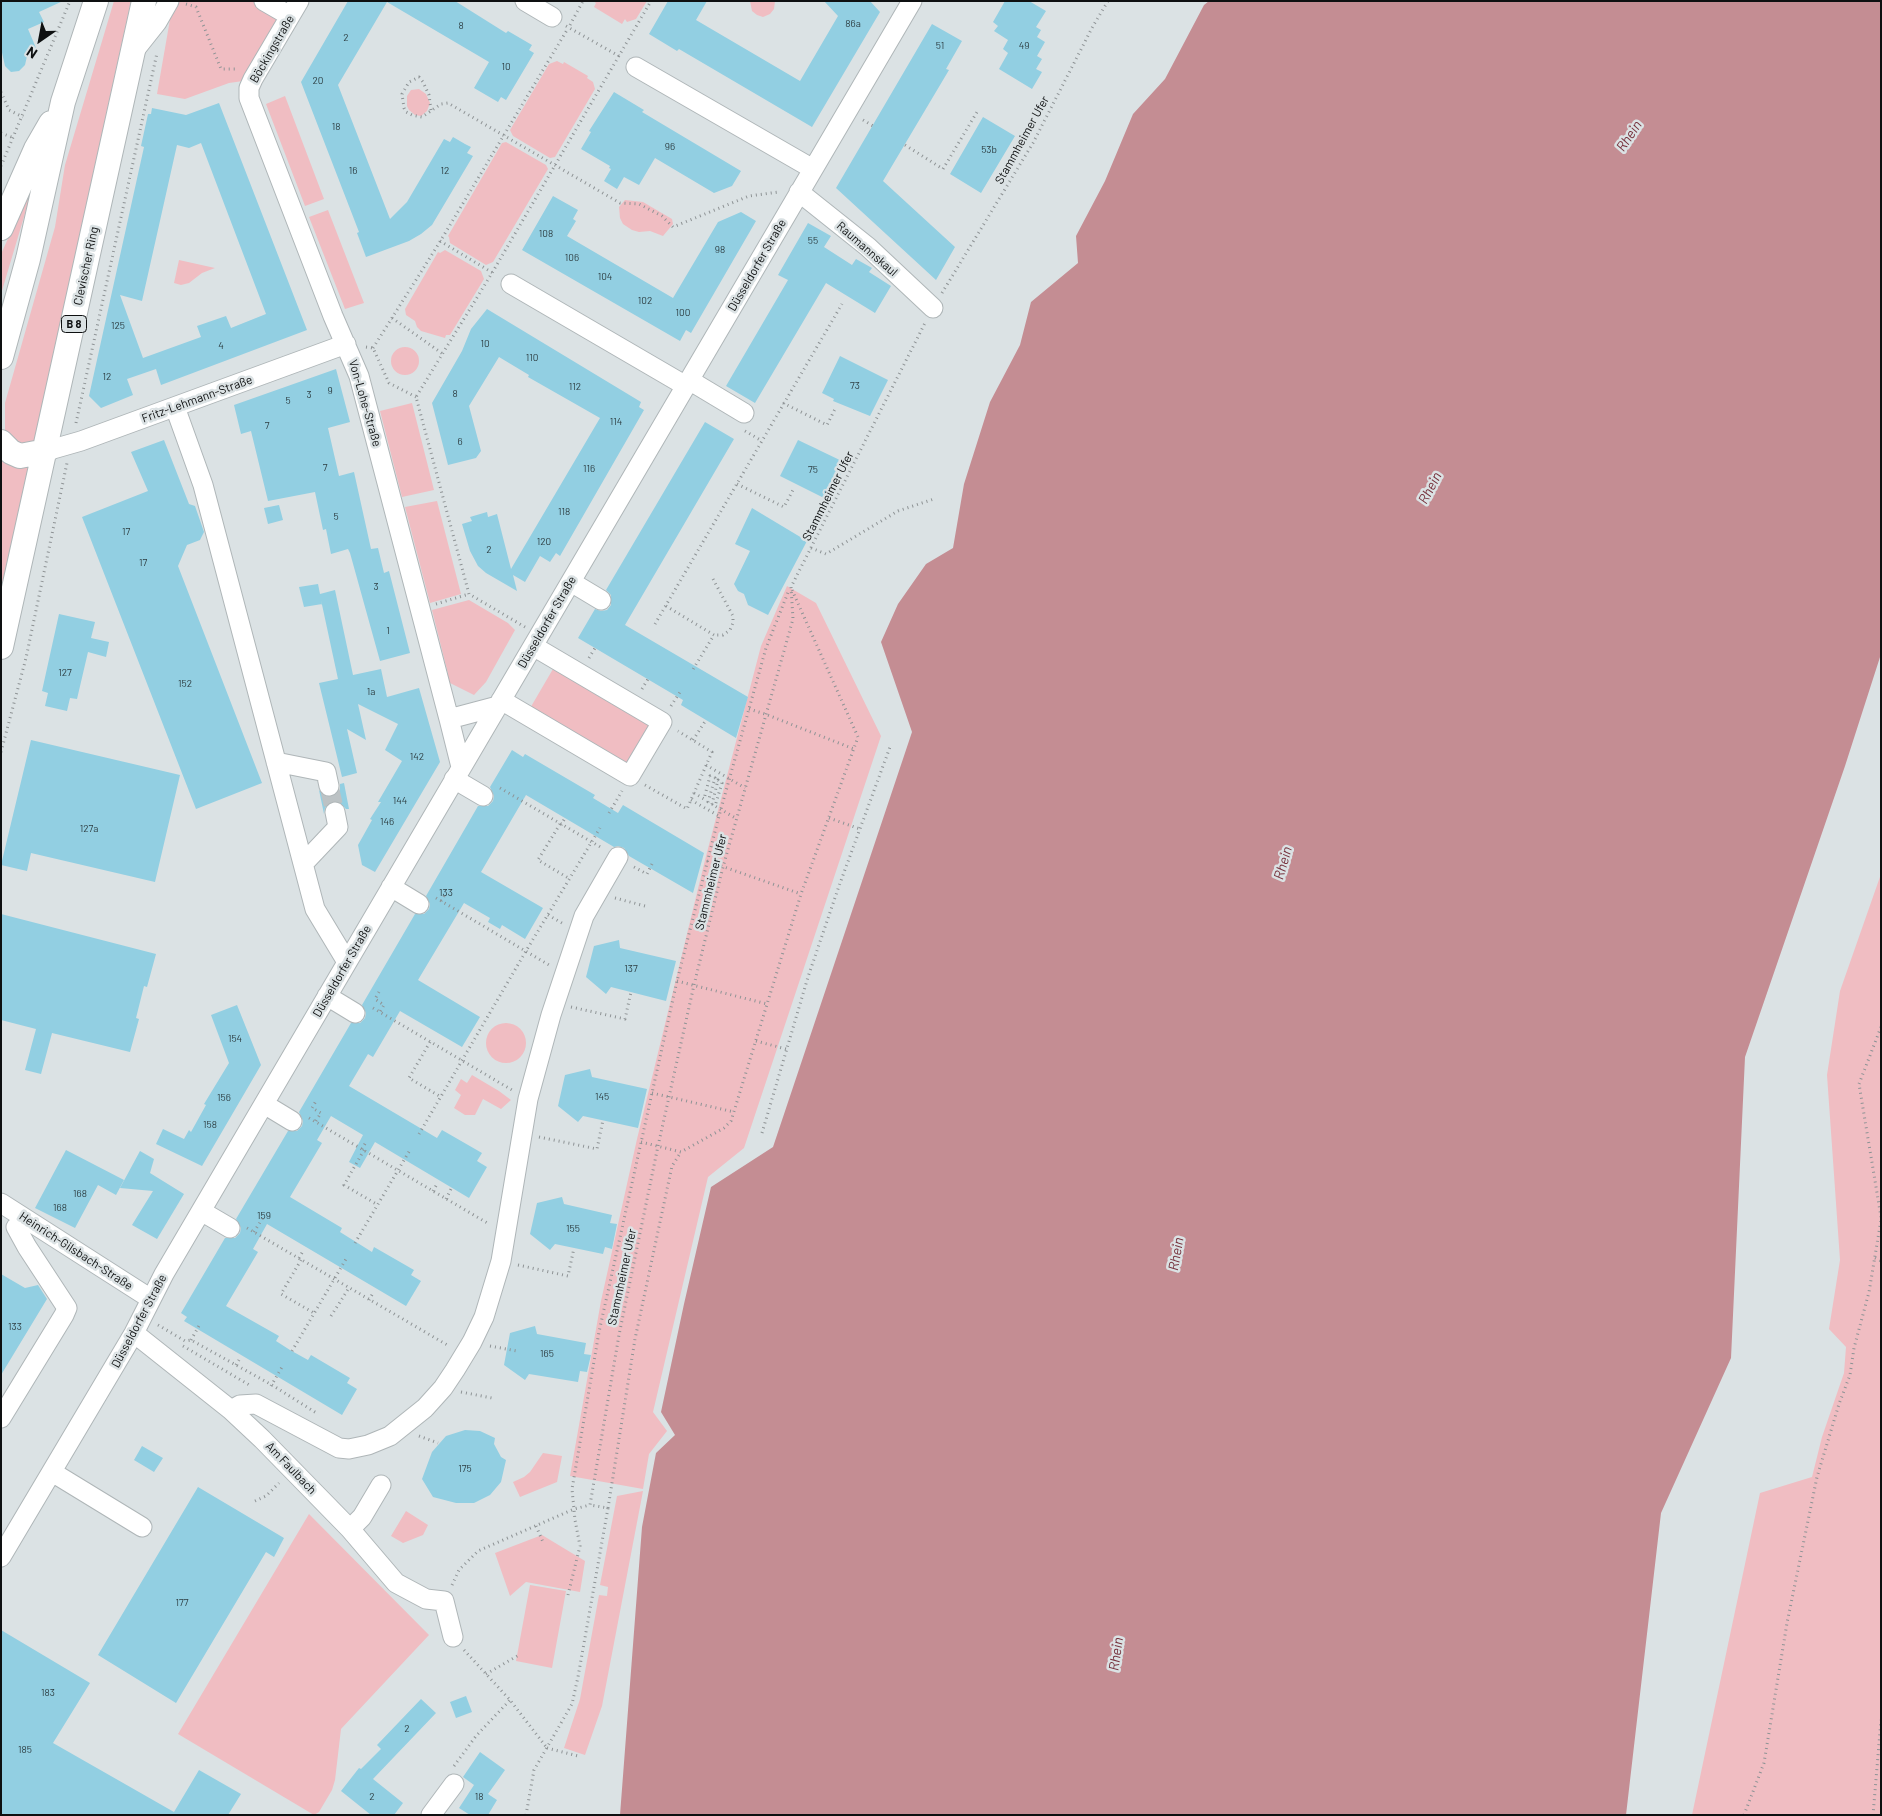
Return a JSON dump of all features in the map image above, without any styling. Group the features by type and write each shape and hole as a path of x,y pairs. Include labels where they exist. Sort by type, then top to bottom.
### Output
{"main road":[{"path":"1,357 28,259 63,102 96,1"},
{"name":"Clevischer Ring","path":"1,647 46,451 144,1"},
{"path":"1,228 36,148 63,102"},
{"path":"1,442 11,452 20,456 46,451"}],"street":[{"path":"134,51 157,22 170,1"},
{"path":"264,1 294,9"},
{"path":"525,1 552,18"},
{"name":"Düsseldorfer Straße","path":"1,1557 134,1333 201,1211 912,1"},
{"name":"Böckingstraße","path":"249,98 250,88 259,69 294,9"},
{"path":"636,67 813,169"},
{"name":"Von-Lohe-Straße","path":"249,98 333,316 359,376 449,719 458,773"},
{"name":"Raumannskaul","path":"800,192 868,247 933,308"},
{"path":"512,284 744,413"},
{"name":"Fritz-Lehmann-Straße","path":"46,451 175,407 346,344"},
{"path":"175,407 203,485 315,909 347,962"},
{"path":"571,582 601,600"},
{"path":"449,719 499,703 630,776 662,722 536,640"},
{"path":"276,762 326,772 329,786"},
{"path":"458,773 482,796"},
{"path":"303,864 338,827 334,812"},
{"path":"231,1410 240,1404 256,1404 339,1448 349,1449 368,1445 390,1436 411,1421 443,1388 468,1348 484,1316 501,1262 521,1133 538,1058 584,916 618,857"},
{"path":"391,887 419,904"},
{"path":"327,996 355,1013"},
{"path":"264,1104 292,1121"},
{"name":"Heinrich-Gilsbach-Straße","path":"1,1203 13,1224 151,1299"},
{"path":"201,1211 238,1227"},
{"path":"1,1418 67,1308 26,1247 13,1224"},
{"name":"Am Faulbach","path":"134,1333 231,1410 262,1439 350,1530 396,1583 426,1599 444,1601"},
{"path":"52,1472 142,1527"},
{"path":"350,1530 362,1516 381,1486"},
{"path":"444,1601 453,1637"},
{"path":"431,1815 454,1784"}],"path":[{"path":"1,166 70,1"},
{"path":"373,348 440,241 583,1"},
{"path":"536,640 469,594 416,397 492,273 651,1"},
{"name":"Stammheimer Ufer","path":"590,1505 619,1335 658,1146 694,985 724,867 792,619 791,587 933,308 1032,143 1108,1"},
{"path":"196,7 221,69 259,69"},
{"path":"552,18 636,67"},
{"path":"1,752 26,658 158,47 157,22"},
{"path":"431,110 430,95 423,82 419,77 409,82 402,94 406,112 422,117 441,104 448,104 620,203 639,204 662,216 673,227 749,196 800,192"},
{"path":"1,92 9,110 23,117"},
{"path":"904,145 943,169 978,112"},
{"path":"440,241 512,284"},
{"path":"655,624 842,304"},
{"path":"392,318 442,354"},
{"path":"346,344 373,348"},
{"path":"373,348 389,383 416,397"},
{"path":"783,403 828,425 836,407"},
{"path":"737,484 784,507 793,490"},
{"path":"811,548 826,554 898,511 934,499"},
{"path":"666,606 714,635 723,635 730,630 733,616 713,580"},
{"path":"568,1595 580,1546 572,1489 599,1332 641,1142 677,980 719,816 766,648 791,587"},
{"path":"526,1815 534,1770 572,1704 608,1508 635,1339 672,1166 681,1152 724,1128 731,1121 801,894 858,737 791,587"},
{"path":"420,609 469,594"},
{"path":"692,671 714,635"},
{"path":"749,709 854,750"},
{"path":"693,740 706,720"},
{"path":"609,813 630,776 687,809 712,752 662,722"},
{"path":"762,1134 786,1049 833,904 890,747"},
{"path":"706,765 745,788"},
{"path":"694,793 704,799 710,776 714,778 708,802 712,804 718,780 722,783 716,806 737,819"},
{"path":"500,789 647,874 652,864"},
{"path":"515,797 519,791"},
{"path":"691,800 719,816"},
{"path":"565,818 538,860 570,879"},
{"path":"829,818 860,829"},
{"path":"419,1134 600,828"},
{"path":"707,861 801,894"},
{"path":"446,893 440,900 564,974"},
{"path":"597,894 645,906"},
{"path":"491,930 494,926"},
{"path":"677,980 767,1004"},
{"path":"379,992 375,999 384,1005 378,1011 528,1099"},
{"path":"555,1003 625,1019 632,992"},
{"path":"1744,1815 1764,1763 1787,1623 1817,1477 1838,1404 1850,1375 1854,1348 1876,1258 1881,1218 1859,1084 1881,1026"},
{"path":"430,1034 409,1078 441,1097"},
{"path":"756,1041 786,1049"},
{"path":"652,1093 734,1112"},
{"path":"316,1101 312,1108 321,1113 314,1121 505,1233"},
{"path":"521,1133 597,1149 603,1120"},
{"path":"366,1142 344,1185 378,1205"},
{"path":"641,1142 681,1152"},
{"path":"356,1243 410,1150"},
{"path":"433,1191 437,1184"},
{"path":"446,1199 452,1188"},
{"path":"254,1232 264,1216"},
{"path":"238,1227 254,1232 369,1300 468,1348 517,1350"},
{"path":"501,1262 568,1276 574,1248"},
{"path":"303,1251 281,1294 314,1313"},
{"path":"1876,1258 1881,1261"},
{"path":"292,1351 346,1259"},
{"path":"331,1316 349,1288"},
{"path":"369,1300 373,1293"},
{"path":"190,1340 200,1324"},
{"path":"176,1335 185,1341 190,1340 236,1365 320,1415"},
{"path":"236,1365 240,1360"},
{"path":"268,1390 282,1367"},
{"path":"443,1388 492,1398"},
{"path":"306,1406 310,1401"},
{"path":"255,1501 266,1496 292,1470"},
{"path":"444,1601 459,1570 478,1550 574,1510 590,1505 608,1508"},
{"path":"536,1526 543,1542"},
{"path":"486,1674 518,1655"},
{"path":"480,1667 510,1700 548,1748 578,1756"},
{"path":"462,1755 476,1736 510,1700"},
{"path":"1873,1815 1881,1720"}],"shaded area":[{"path":"114,1 131,1 34,443 30,446 13,442 5,431 5,403 55,227 65,165"},
{"path":"176,1 257,1 281,16 243,81 229,83 185,99 157,94 172,8"},
{"path":"593,1 647,1 636,19 627,22 625,19 622,24 594,7 596,3"},
{"path":"750,1 775,1 774,9 770,14 763,17 757,15 752,11"},
{"path":"557,61 563,64 564,62 588,76 587,78 593,82 595,89 555,157 550,158 513,136 510,130 549,64"},
{"path":"419,89 426,94 430,103 427,111 421,116 415,115 407,106 407,96 411,90"},
{"path":"285,96 324,199 305,206 266,104"},
{"path":"506,142 546,165 548,169 493,262 486,265 450,243 448,236 502,143"},
{"path":"27,197 29,200 1,294 1,254"},
{"path":"625,200 643,202 672,219 673,224 663,236 650,231 639,232 632,230 623,224 620,218 619,207"},
{"path":"328,210 364,303 345,309 309,217"},
{"path":"445,250 481,271 484,279 450,335 446,335 445,338 421,331 415,321 406,315 405,309 438,252 440,253"},
{"path":"179,260 215,268 202,273 189,283 181,285 174,283"},
{"path":"405,347 415,351 419,361 415,371 405,375 395,371 391,361 395,351"},
{"path":"412,403 434,490 402,497 380,411"},
{"path":"1,458 29,464 1,590"},
{"path":"437,501 461,594 430,603 405,507"},
{"path":"787,586 816,603 881,736 744,1148 708,1177 653,1412 667,1431 649,1454 643,1489 570,1476 601,1301 637,1139 705,860 761,646"},
{"path":"469,600 508,623 515,630 486,682 474,695 444,680 443,675 448,674 432,610"},
{"path":"553,669 651,726 627,768 529,710"},
{"path":"1881,874 1881,1815 1692,1815 1760,1493 1812,1477 1822,1437 1844,1373 1846,1347 1829,1329 1840,1260 1827,1075 1840,991"},
{"path":"510,1023 517,1026 523,1032 526,1043 525,1051 517,1060 510,1063 502,1063 495,1060 487,1051 486,1039 489,1032 498,1024"},
{"path":"472,1075 511,1100 501,1109 483,1099 475,1115 465,1115 454,1108 461,1095 455,1090 461,1079 467,1083"},
{"path":"543,1453 562,1456 557,1482 520,1497 513,1482 530,1472"},
{"path":"643,1491 602,1706 585,1755 564,1748 580,1699 599,1595 607,1596 608,1587 600,1585 617,1496"},
{"path":"406,1511 428,1525 423,1535 403,1543 391,1536"},
{"path":"309,1514 429,1635 341,1729 335,1780 332,1790 319,1812 314,1815 178,1734"},
{"path":"542,1535 585,1561 580,1592 526,1582 510,1596 495,1553"},
{"path":"530,1585 566,1591 552,1668 516,1661"}],"water":[{"name":"Rhein","path":"1209,1 1881,1 1881,654 1845,766 1745,1057 1731,1358 1661,1513 1626,1815 620,1815 642,1527 656,1453 675,1435 661,1412 711,1187 773,1147 912,732 881,642 898,604 926,564 953,548 964,484 990,402 1020,345 1031,302 1078,263 1076,236 1105,181 1133,114 1165,79 1204,5"}],"building":[{"path":"1,1 63,1 39,12 44,22 28,29 36,48 28,52 25,65 19,71 11,72 5,66 1,48"},
{"path":"348,1 455,1 506,33 508,31 532,45 529,50 534,53 506,100 501,97 498,102 474,88 489,62 387,2 338,85 390,219 407,202 444,139 450,142 453,137 471,147 467,153 473,156 432,225 409,241 366,257 357,233 359,232 301,82"},
{"path":"668,1 707,1 696,20 800,81 838,16 824,1 870,1 880,12 812,127 679,49 677,51 649,34"},
{"path":"1005,1 1029,1 1046,11 1036,27 1041,30 1037,37 1045,42 1037,56 1042,59 1036,69 1042,72 1032,89 999,69 1008,53 1003,49 1008,40 994,31 998,26 993,22"},
{"path":"932,24 962,41 946,69 949,70 883,181 955,247 936,280 836,188"},
{"path":"614,92 644,110 642,112 741,171 732,186 714,193 655,158 639,185 624,177 617,189 604,181 611,169 609,168 610,166 581,149 591,132 589,131"},
{"path":"219,103 307,330 161,385 156,369 127,379 133,395 101,408 89,396 144,147 141,146 148,114 151,114 152,108 186,115","holes":["201,143 266,314 231,328 226,316 197,326 201,337 143,358 120,295 142,301 177,145 189,148"]},
{"path":"983,117 1015,136 981,193 950,174"},
{"path":"553,196 578,210 573,219 576,221 567,236 673,298 718,222 741,212 756,221 691,333 686,330 680,341 522,250"},
{"path":"808,223 831,236 824,247 852,265 856,259 872,268 869,272 891,286 875,313 826,283 755,403 726,386 788,280 778,275"},
{"path":"487,309 641,402 639,407 644,410 560,556 556,553 550,562 540,556 525,582 513,575 517,591 486,573 478,566 470,551 462,524 472,521 470,517 487,512 488,517 497,514 511,569 600,418 528,377 529,375 499,357 469,406 481,451 476,458 448,465 432,403 462,351 471,329"},
{"path":"840,356 888,380 870,416 833,401 834,399 822,393"},
{"path":"336,369 350,422 328,428 339,476 354,472 371,549 378,548 384,573 389,571 410,653 380,661 348,549 331,554 326,529 323,530 315,492 268,501 251,431 241,434 234,405"},
{"path":"705,422 734,439 625,625 748,697 736,738 681,705 683,700 578,638 595,609 607,610 611,605 611,595 606,590"},
{"path":"164,440 189,504 195,506 204,532 200,540 187,545 178,566 262,783 196,809 82,517 148,491 131,452"},
{"path":"798,440 846,463 828,500 780,476"},
{"path":"279,505 283,520 268,524 264,508"},
{"path":"752,508 807,541 768,615 748,605 744,594 738,591 734,584 750,551 735,544"},
{"path":"318,584 320,594 335,590 353,675 381,669 387,697 419,688 440,762 375,872 362,865 358,845 372,820 370,819 381,802 378,802 402,761 385,750 398,724 358,704 366,740 347,729 357,773 342,777 319,683 338,679 322,604 304,607 299,587"},
{"path":"59,614 95,622 91,638 109,642 106,657 88,652 77,699 70,698 67,711 45,706 48,693 42,691"},
{"path":"31,740 180,775 155,882 31,853 27,871 1,865"},
{"path":"512,750 523,757 525,754 595,795 593,798 618,813 623,805 704,853 693,893 629,856 624,848 614,847 526,795 481,872 543,908 525,939 502,925 500,929 488,922 490,918 464,903 418,980 480,1017 462,1047 400,1011 373,1057 368,1054 349,1086 437,1138 442,1130 482,1153 477,1161 487,1167 469,1198 375,1142 360,1168 349,1162 363,1135 331,1116 317,1140 322,1143 290,1197 342,1228 340,1232 372,1252 374,1247 414,1270 411,1275 421,1281 406,1306 267,1224 253,1249 258,1252 226,1306 279,1336 276,1341 290,1350 308,1360 311,1355 350,1378 347,1383 357,1389 342,1415 184,1321 187,1317 181,1313 225,1238 235,1238 240,1233 241,1228 236,1219 288,1131 297,1131 302,1126 303,1121 299,1112 351,1023 360,1023 365,1018 366,1013 362,1005 415,914 424,914 429,909 430,904 426,896 478,806 488,806 493,801 494,796 490,787"},
{"path":"344,783 349,809 346,809 339,802 332,801 325,808 324,814 319,790 325,796 332,797 340,790 340,784"},
{"path":"1,914 156,954 147,987 144,986 136,1018 139,1019 130,1052 52,1033 41,1074 25,1070 36,1029 1,1020"},
{"path":"619,940 620,948 676,961 666,1001 611,987 606,994 586,977 594,946"},
{"path":"237,1005 261,1065 202,1166 156,1144 163,1129 184,1139 189,1130 191,1132 206,1105 204,1104 229,1063 211,1015"},
{"path":"590,1069 592,1077 647,1089 638,1128 583,1116 578,1122 558,1106 565,1075"},
{"path":"66,1150 124,1180 116,1195 98,1185 75,1228 35,1208"},
{"path":"140,1151 154,1159 150,1173 184,1194 157,1239 132,1225 153,1191 120,1188"},
{"path":"562,1197 564,1204 612,1215 610,1223 617,1224 612,1249 605,1247 603,1254 555,1244 550,1250 530,1234 537,1203"},
{"path":"1,1274 25,1288 38,1285 47,1299 1,1375"},
{"path":"535,1326 537,1334 586,1343 584,1354 591,1355 587,1372 580,1371 578,1382 529,1374 525,1380 504,1365 510,1333"},
{"path":"465,1430 480,1431 495,1438 494,1444 501,1457 506,1460 501,1482 490,1495 474,1503 456,1503 433,1497 422,1479 432,1452 446,1436"},
{"path":"142,1446 163,1458 154,1472 134,1460"},
{"path":"198,1487 284,1538 274,1557 266,1552 176,1703 98,1655"},
{"path":"1,1630 90,1683 53,1743 174,1812 199,1770 241,1794 228,1815 1,1815"},
{"path":"466,1696 472,1712 456,1718 450,1702"},
{"path":"421,1699 436,1713 373,1779 403,1803 394,1815 371,1815 341,1791 359,1768 361,1769 381,1749 377,1745"},
{"path":"480,1752 505,1770 488,1794 497,1800 488,1815 470,1815 459,1808 474,1785 463,1777"}],"tunnel":[{"path":"329,786 335,812"}]}
